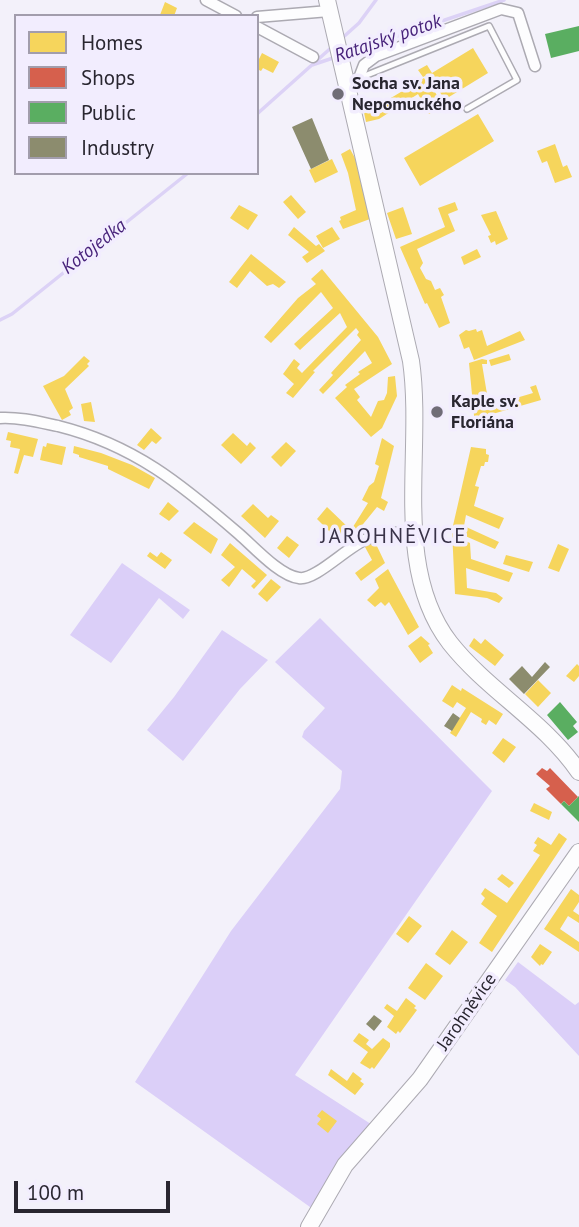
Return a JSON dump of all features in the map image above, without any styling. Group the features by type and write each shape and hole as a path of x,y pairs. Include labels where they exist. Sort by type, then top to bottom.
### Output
{"street":[{"path":"206,0 232,14"},
{"path":"259,17 328,6 350,80 411,361 415,404 414,532 428,603 444,635 467,662 554,741 579,772"},
{"path":"350,80 376,56 500,9 518,13 535,66"},
{"path":"259,28 313,57"},
{"path":"0,418 33,420 80,432 126,449 159,470 211,510 284,573 300,579 311,576 338,555 367,538 394,532 414,532"},
{"name":"Jarohněvice","path":"309,1227 345,1165 426,1070 579,852"}],"lane":[{"path":"350,80 489,26 517,80 467,109"}],"shaded area":[{"path":"122,563 190,610 183,619 159,598 111,663 70,635"},
{"path":"320,618 492,791 295,1075 377,1128 317,1212 135,1082 231,931 340,789 342,771 302,737 304,731 325,708 275,662"},
{"path":"222,630 268,660 240,689 183,761 147,730"},
{"path":"518,962 575,1005 579,1002 579,1056 515,987 505,980"}],"building: Homes":[{"path":"165,2 177,8 175,14 160,14"},
{"path":"473,48 488,73 444,100 439,90 435,92 443,106 429,114 418,94 379,119 366,122 363,108 368,107 367,104 374,102 376,107 424,78 429,87 431,86 418,70 427,65 432,73"},
{"path":"262,53 279,62 273,73 263,68 259,70"},
{"path":"478,114 494,141 420,186 404,158"},
{"path":"555,144 563,167 567,165 572,177 555,183 547,161 542,163 537,151"},
{"path":"350,149 355,158 370,219 343,229 340,217 356,210 341,154"},
{"path":"332,159 338,172 315,183 309,170"},
{"path":"291,195 306,212 298,219 283,202"},
{"path":"455,202 458,210 448,214 455,231 417,249 423,263 420,268 426,279 431,281 435,290 440,288 444,295 441,297 450,323 439,328 427,303 425,304 400,247 445,227 438,208"},
{"path":"239,205 258,215 248,230 230,218"},
{"path":"403,207 412,234 396,239 387,213"},
{"path":"496,211 508,239 496,245 495,241 491,243 488,236 491,235 481,215"},
{"path":"294,227 325,251 307,263 302,257 309,252 288,235"},
{"path":"332,227 340,239 323,248 316,236"},
{"path":"477,249 481,257 464,265 461,257"},
{"path":"251,254 286,282 279,288 273,284 267,286 250,271 237,288 229,282"},
{"path":"322,269 378,337 392,364 354,389 360,397 357,400 371,417 378,401 384,400 387,393 388,377 395,376 397,396 382,428 371,437 335,398 347,387 345,385 360,374 358,372 372,363 365,351 323,394 319,390 361,340 356,328 313,371 315,372 293,398 286,393 294,384 283,374 294,359 300,364 297,368 302,373 347,327 340,313 300,350 294,344 333,308 321,292 271,343 264,337 298,298 316,284 311,279"},
{"path":"476,329 477,332 482,330 487,346 520,331 525,340 474,360 469,347 464,349 459,335 466,330"},
{"path":"509,354 511,360 491,366 489,360"},
{"path":"84,356 90,361 87,364 89,366 65,389 73,408 69,411 71,415 62,420 43,386 64,376"},
{"path":"487,360 487,364 482,364 489,406 533,393 530,387 536,385 541,400 489,415 493,415 494,430 482,431 482,426 475,426 469,363"},
{"path":"91,402 95,422 84,421 81,404"},
{"path":"151,428 162,438 156,444 152,441 144,450 137,445"},
{"path":"8,432 38,439 33,457 24,455 18,474 14,473 20,449 10,447 11,441 6,440"},
{"path":"233,433 247,446 250,442 256,448 241,464 221,445"},
{"path":"382,438 394,446 381,498 388,502 384,511 377,507 343,545 317,519 327,507 351,530 368,503 362,500 374,482 379,466 375,464"},
{"path":"286,442 296,451 281,467 271,457"},
{"path":"47,443 66,447 62,465 40,460 43,446 46,447"},
{"path":"74,446 132,465 155,478 149,489 108,469 108,466 79,457 73,453"},
{"path":"471,447 486,449 486,454 489,455 488,462 481,466 475,486 479,487 474,506 504,518 499,529 466,515 464,526 499,542 495,549 463,535 463,540 470,543 471,559 513,573 509,582 466,568 467,588 496,593 503,598 499,603 487,598 455,594 452,530"},
{"path":"168,502 179,511 169,521 159,514"},
{"path":"253,504 268,518 271,515 279,521 265,538 241,516"},
{"path":"194,522 218,539 211,554 183,533"},
{"path":"287,536 299,545 289,558 277,548"},
{"path":"375,542 385,563 361,581 355,573 372,560 365,547"},
{"path":"230,543 267,575 254,589 251,586 256,581 242,569 229,587 221,580 235,567 221,555"},
{"path":"558,544 569,549 559,572 548,568"},
{"path":"150,552 157,557 161,552 172,560 165,569 147,556"},
{"path":"506,555 533,562 529,572 503,564"},
{"path":"388,569 419,627 408,635 389,602 385,606 381,602 375,607 367,600 379,588 375,579"},
{"path":"271,579 281,587 267,602 258,594"},
{"path":"421,636 430,644 428,645 433,653 420,663 408,646"},
{"path":"474,638 481,644 485,639 504,655 495,666 469,646"},
{"path":"577,664 579,676 574,682 566,676"},
{"path":"538,680 551,693 538,707 525,694"},
{"path":"452,685 461,691 462,688 503,714 496,725 489,720 486,725 471,712 456,737 450,733 466,708 457,702 453,708 442,701"},
{"path":"503,738 516,747 504,763 492,753"},
{"path":"534,803 552,812 549,820 530,811"},
{"path":"559,833 567,839 492,952 479,943 497,916 481,904 485,898 481,894 485,888 507,903 540,855 533,851 538,837 551,845"},
{"path":"502,874 514,883 509,888 497,879"},
{"path":"571,889 579,895 579,902 573,911 579,915 579,923 568,916 560,929 579,942 579,952 544,929"},
{"path":"409,916 422,926 408,943 396,934"},
{"path":"452,930 468,942 450,965 435,954"},
{"path":"540,944 552,952 540,966 531,957"},
{"path":"426,963 443,976 425,1000 408,988"},
{"path":"406,998 417,1010 400,1033 398,1031 396,1034 387,1027 394,1016 384,1008 387,1004 397,1011"},
{"path":"359,1033 369,1040 366,1044 372,1049 383,1038 390,1043 374,1069 360,1063 368,1052 353,1041"},
{"path":"331,1069 347,1081 353,1072 364,1084 355,1095 328,1075"},
{"path":"322,1110 337,1121 328,1133 317,1124 321,1119 317,1116"}],"building: Shops":[{"path":"542,768 547,771 550,768 578,797 569,806 564,801 561,804 546,789 550,786 536,774"}],"building: Public":[{"path":"579,26 579,51 551,58 545,34"},
{"path":"560,702 577,722 573,726 578,732 568,740 547,715"},
{"path":"579,796 579,822 561,804 564,801 569,806"}],"building: Industry":[{"path":"312,118 329,160 311,169 292,127"},
{"path":"545,662 550,667 524,694 509,679 522,666 532,677"},
{"path":"453,713 460,718 452,731 444,726"},
{"path":"374,1015 382,1021 374,1031 366,1024"}],"waterway":[{"name":"Kotojedka","path":"340,40 359,23 376,0"},
{"name":"Ratajský potok","path":"344,54 504,0"},
{"name":"Kotojedka","path":"259,112 332,47"},
{"name":"Ratajský potok","path":"312,65 336,57"},
{"name":"Kotojedka","path":"0,320 12,314 186,175"}],"place":[{"name":"Socha sv. Jana Nepomuckého","path":"338,94"},
{"name":"Kaple sv. Floriána","path":"437,412"}],"district":[{"name":"JAROHNĚVICE","path":"394,537"}]}
